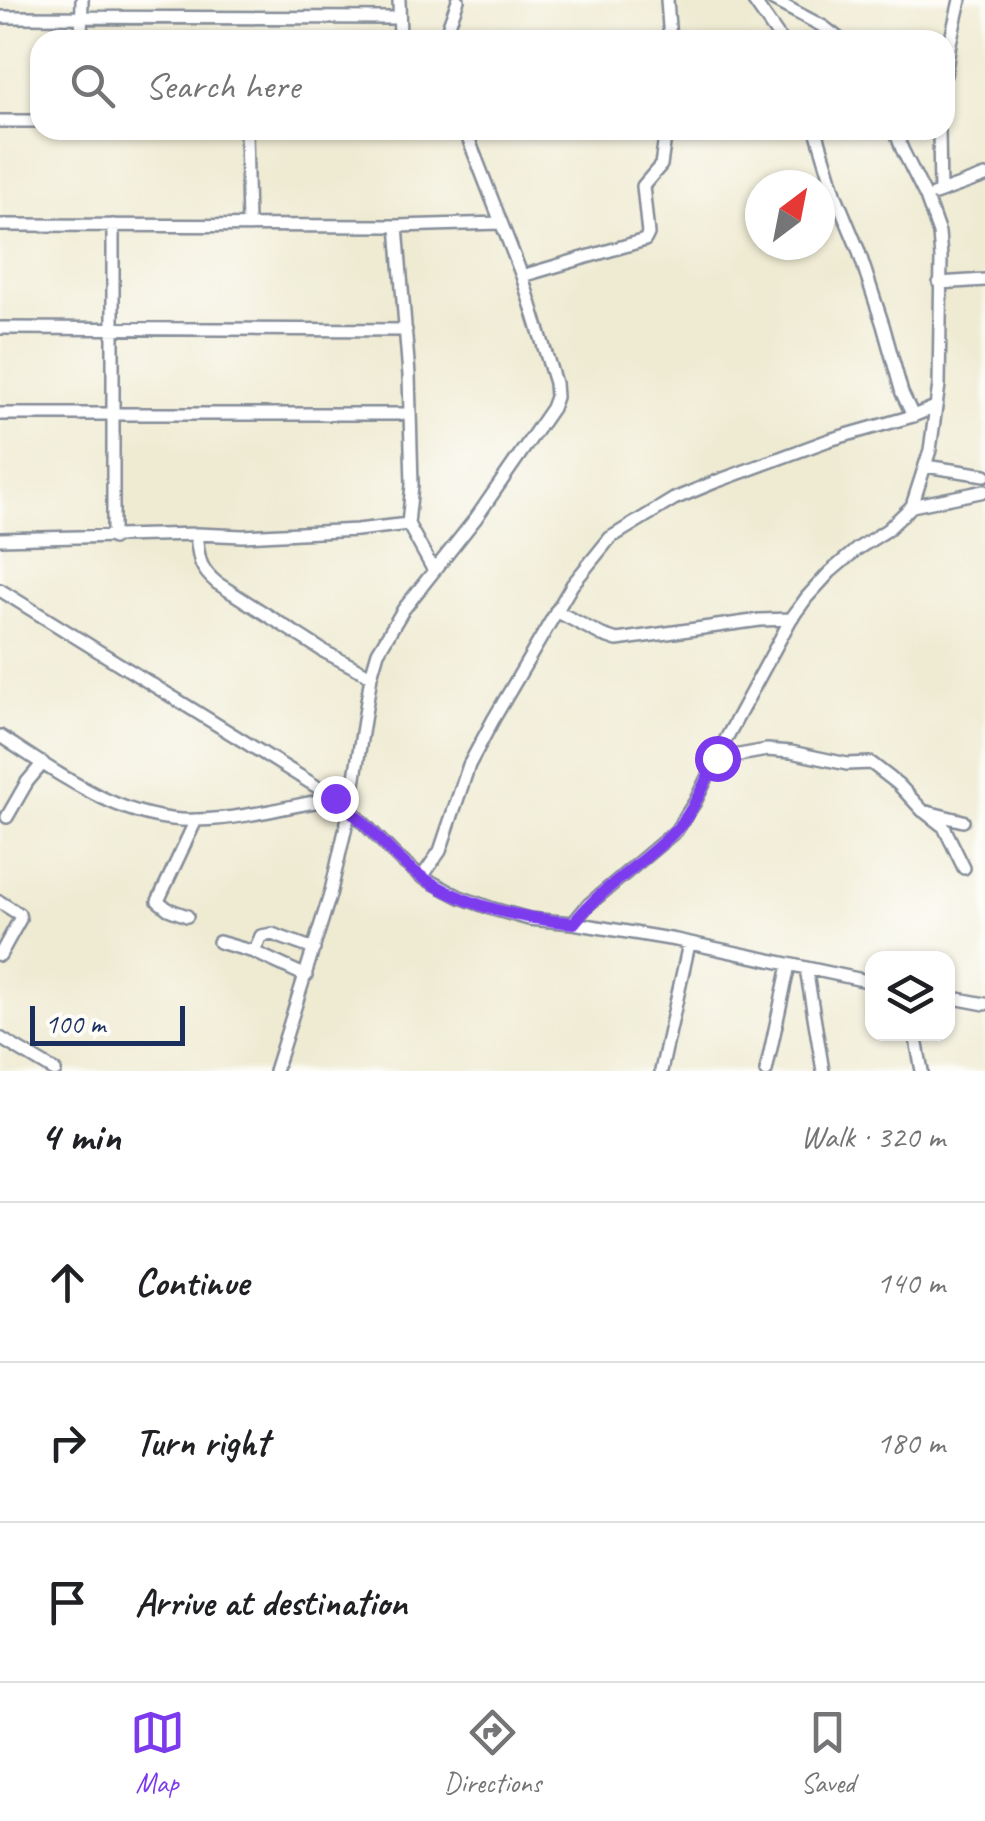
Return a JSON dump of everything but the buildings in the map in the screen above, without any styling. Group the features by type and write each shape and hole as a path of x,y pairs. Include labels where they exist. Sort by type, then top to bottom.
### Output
{"street":[{"path":"81,30 82,0"},
{"path":"399,0 400,30"},
{"path":"447,30 458,0"},
{"path":"668,0 670,30"},
{"path":"754,0 774,30"},
{"path":"773,0 828,30"},
{"path":"954,30 960,0"},
{"path":"0,17 399,18"},
{"path":"0,121 30,122"},
{"path":"246,140 248,225"},
{"path":"275,1071 314,950 350,809 378,652 388,632 487,502 556,398 522,276 469,140"},
{"path":"522,276 646,240 643,186 661,165 665,140"},
{"path":"819,140 883,325 902,393 913,416"},
{"path":"574,923 588,905 676,831 791,619 807,597 857,548 887,530 912,506 930,450 940,361 941,258 939,233 899,140"},
{"path":"940,140 940,192"},
{"path":"926,197 985,176"},
{"path":"0,225 397,226 500,222"},
{"path":"113,225 113,538"},
{"path":"397,226 410,414 412,485 408,524 434,571"},
{"path":"940,283 985,280"},
{"path":"0,328 406,330"},
{"path":"422,877 440,851 469,765 572,585 610,538 674,499 828,440 935,407"},
{"path":"0,414 410,414"},
{"path":"926,466 985,475"},
{"path":"912,506 985,491"},
{"path":"0,539 290,534 408,524"},
{"path":"196,534 200,564 217,583 325,652 371,676"},
{"path":"0,590 335,798 397,858 460,897 529,919 690,944 865,981"},
{"path":"556,612 616,640 791,619"},
{"path":"0,736 108,800 133,811 168,818 196,820 280,810 335,798"},
{"path":"717,758 767,750 848,764 870,763 944,828 964,868"},
{"path":"7,817 43,763"},
{"path":"922,810 963,821"},
{"path":"186,916 158,900 196,820"},
{"path":"0,902 20,918 0,955"},
{"path":"254,952 261,936 272,934 314,950"},
{"path":"220,942 254,952 306,976"},
{"path":"662,1071 690,944"},
{"path":"766,1071 789,964"},
{"path":"806,968 822,1071"},
{"path":"955,998 985,1004"},
{"path":"0,1038 55,1071"},
{"path":"917,1041 922,1071"}],"route":[{"path":"335,798 397,858 460,897 529,919 574,923 588,905 676,831 717,758"}]}
